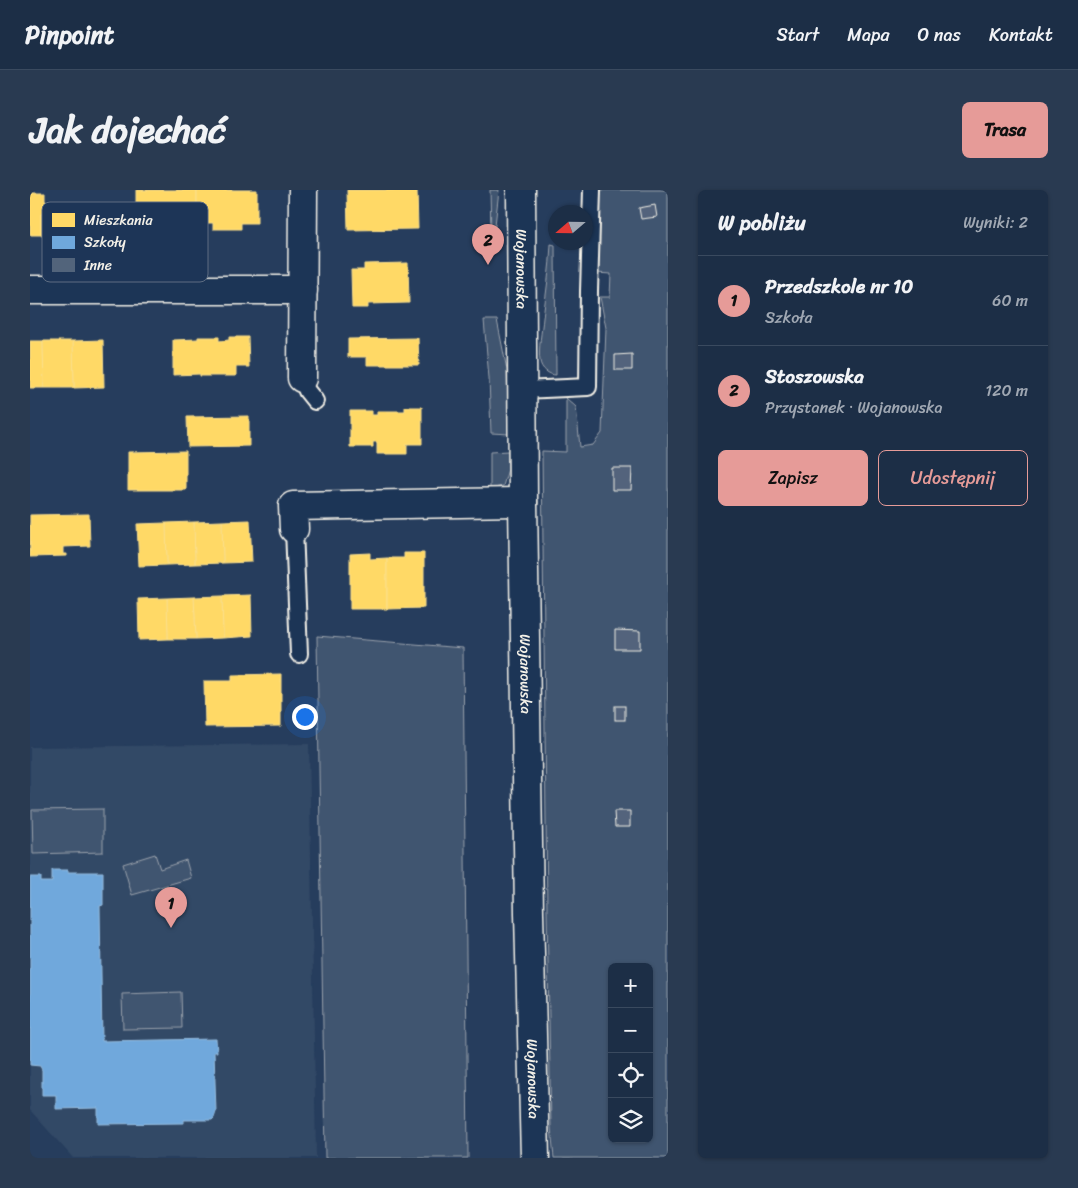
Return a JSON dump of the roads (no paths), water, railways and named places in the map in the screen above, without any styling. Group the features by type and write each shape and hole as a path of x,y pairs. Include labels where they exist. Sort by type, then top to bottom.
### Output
{"street":[{"path":"303,190 303,290 308,390"},
{"name":"Wojanowska","path":"521,190 523,502 529,913 535,1158"},
{"path":"30,290 303,290"},
{"path":"294,529 293,506 523,502"}],"lane":[{"path":"523,390 588,387 592,190"},
{"path":"294,529 299,654"}],"place":[{"name":"Stoszowska","path":"488,265"},
{"name":"Przedszkole nr 10","path":"171,928"}]}
